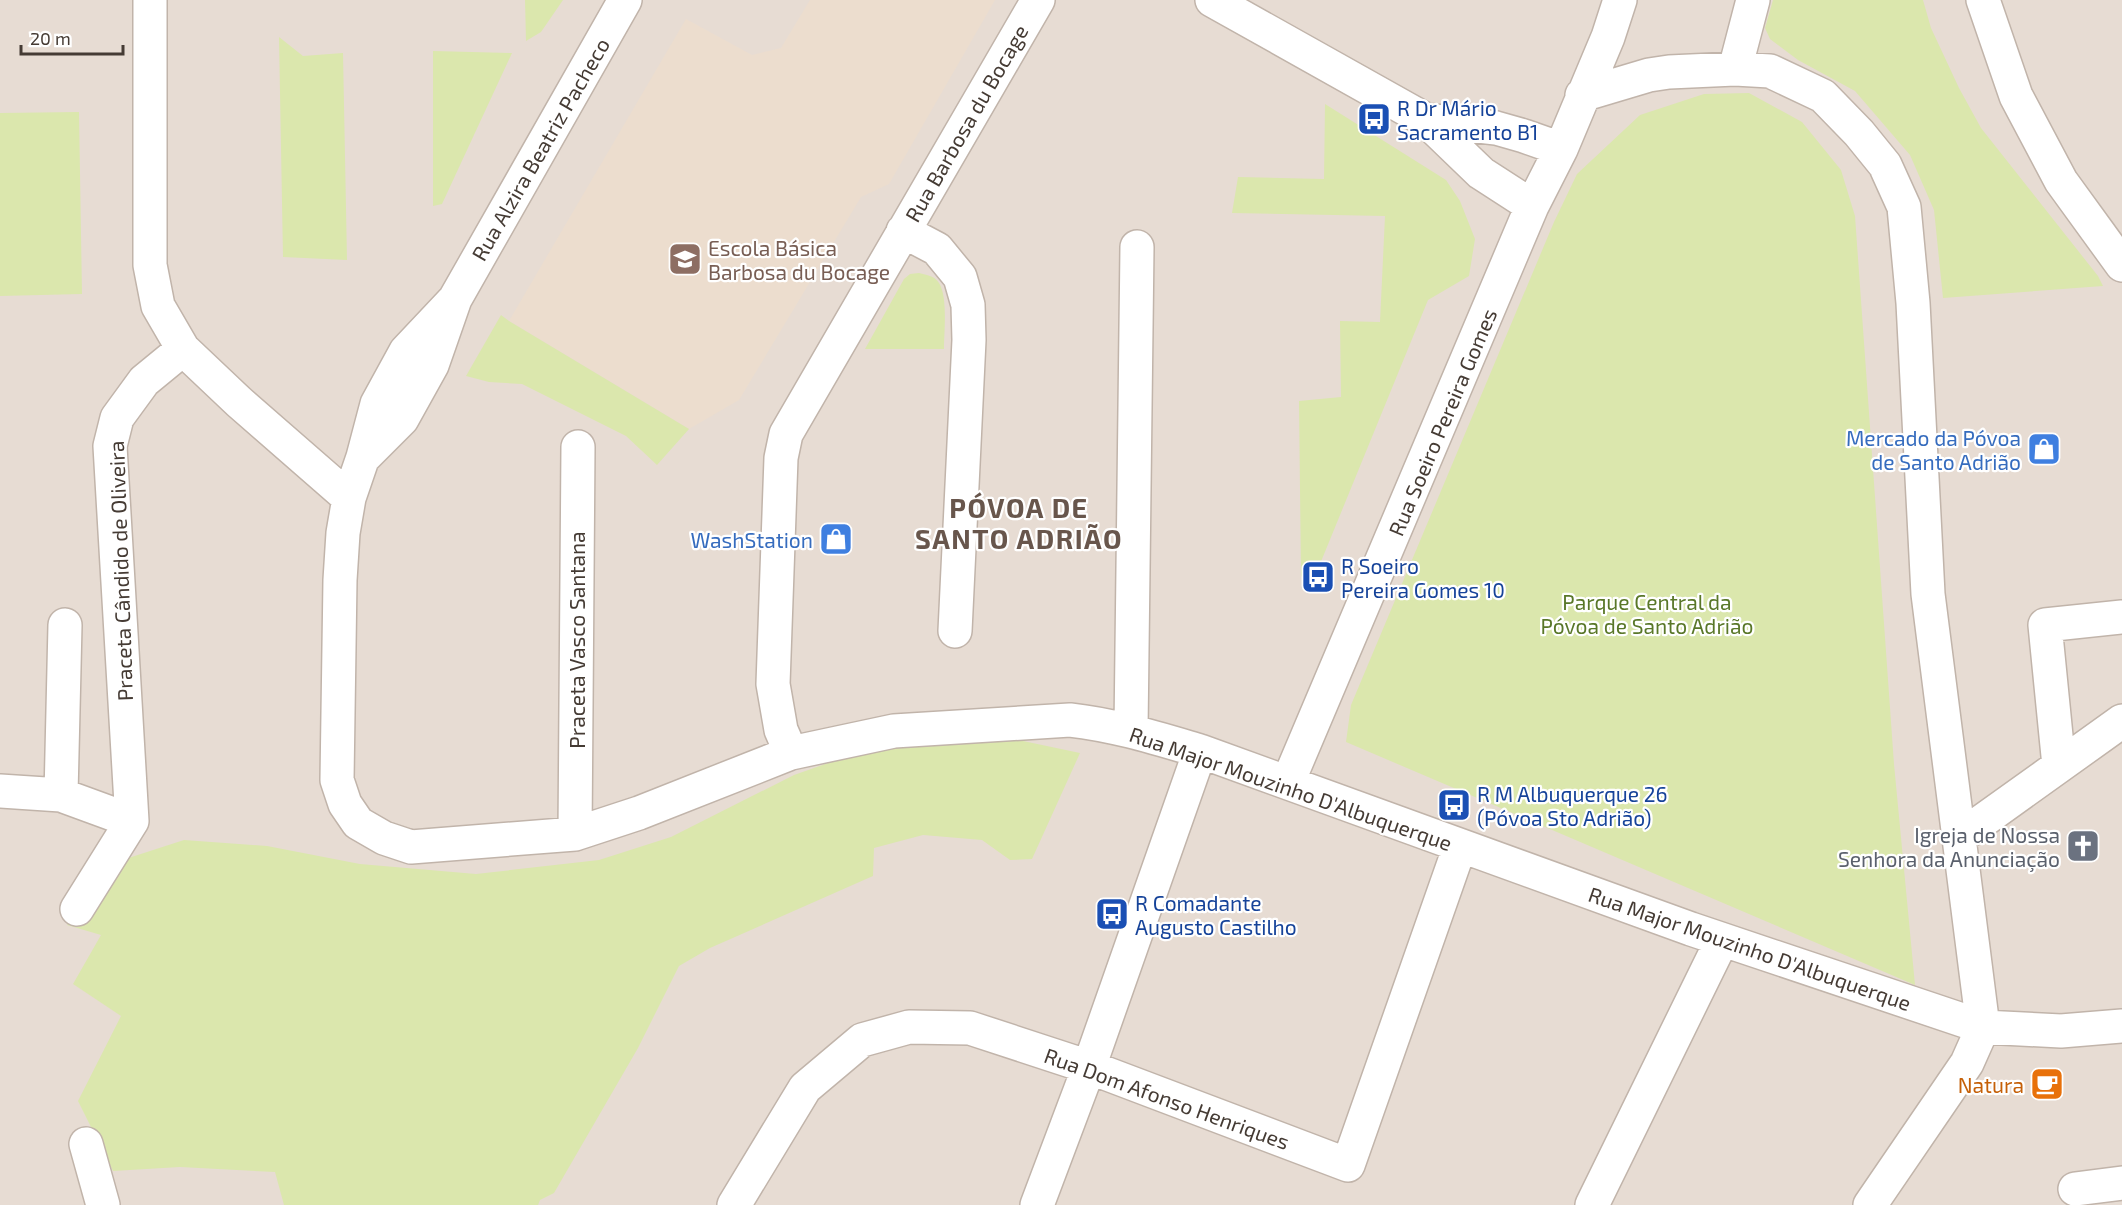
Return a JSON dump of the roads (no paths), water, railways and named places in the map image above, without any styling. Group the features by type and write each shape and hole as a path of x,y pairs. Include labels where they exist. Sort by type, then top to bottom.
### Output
{"street":[{"path":"150,0 150,265 158,306 183,349 239,402 349,498"},
{"name":"Rua Alzira Beatriz Pacheco","path":"337,780 340,580 343,533 349,498 377,404 406,351 455,298 625,0"},
{"name":"Rua Barbosa du Bocage","path":"791,753 782,730 773,684 781,458 786,434 1038,0"},
{"path":"1212,0 1426,120 1481,173 1532,206"},
{"name":"Rua Soeiro Pereira Gomes","path":"1288,782 1532,206 1561,149 1608,37 1620,0"},
{"path":"1735,69 1753,0"},
{"path":"1983,0 2016,96 2061,181 2122,265"},
{"path":"1582,95 1649,75 1669,72 1735,69 1770,71 1823,96 1859,132 1885,165 1904,207 1913,303 1928,594 1983,1028 1967,1063 1870,1205"},
{"path":"1426,120 1496,128 1561,149"},
{"path":"903,231 937,249 960,277 968,305 969,340 955,631"},
{"path":"1131,730 1137,247"},
{"name":"Praceta Cândido de Oliveira","path":"132,821 110,446 117,418 144,381 183,349"},
{"name":"Praceta Vasco Santana","path":"574,834 578,447"},
{"path":"2060,766 2045,625 2122,617"},
{"path":"61,795 65,625"},
{"name":"Rua Major Mouzinho D'Albuquerque","path":"337,780 345,804 358,823 384,838 411,847 574,834 639,813 791,753 894,730 1070,720 1098,723 1131,730 1200,751 1722,940 1983,1028 2061,1031 2122,1026"},
{"path":"1960,837 2122,721"},
{"path":"1037,1205 1089,1067 1200,751"},
{"path":"0,791 61,795 132,821 77,909"},
{"name":"Rua Dom Afonso Henriques","path":"734,1205 805,1088 862,1040 909,1027 969,1028 1089,1067 1347,1165 1460,846"},
{"path":"1592,1205 1722,940"},
{"path":"86,1144 103,1205"},
{"path":"2075,1189 2122,1183"}],"place":[{"name":"R Dr Mário Sacramento B1","path":"1374,119"},
{"name":"Escola Básica Barbosa du Bocage","path":"685,259"},
{"name":"Mercado da Póvoa de Santo Adrião","path":"2044,449"},
{"name":"WashStation","path":"836,539"},
{"name":"R Soeiro Pereira Gomes 10","path":"1318,577"},
{"name":"R M Albuquerque 26 (Póvoa Sto Adrião)","path":"1454,805"},
{"name":"Igreja de Nossa Senhora da Anunciação","path":"2083,846"},
{"name":"R Comadante Augusto Castilho","path":"1112,914"},
{"name":"Natura","path":"2047,1084"}],"district":[{"name":"PÓVOA DE SANTO ADRIÃO","path":"1019,522"}],"park label":[{"name":"Parque Central da Póvoa de Santo Adrião","path":"1647,613"}]}
